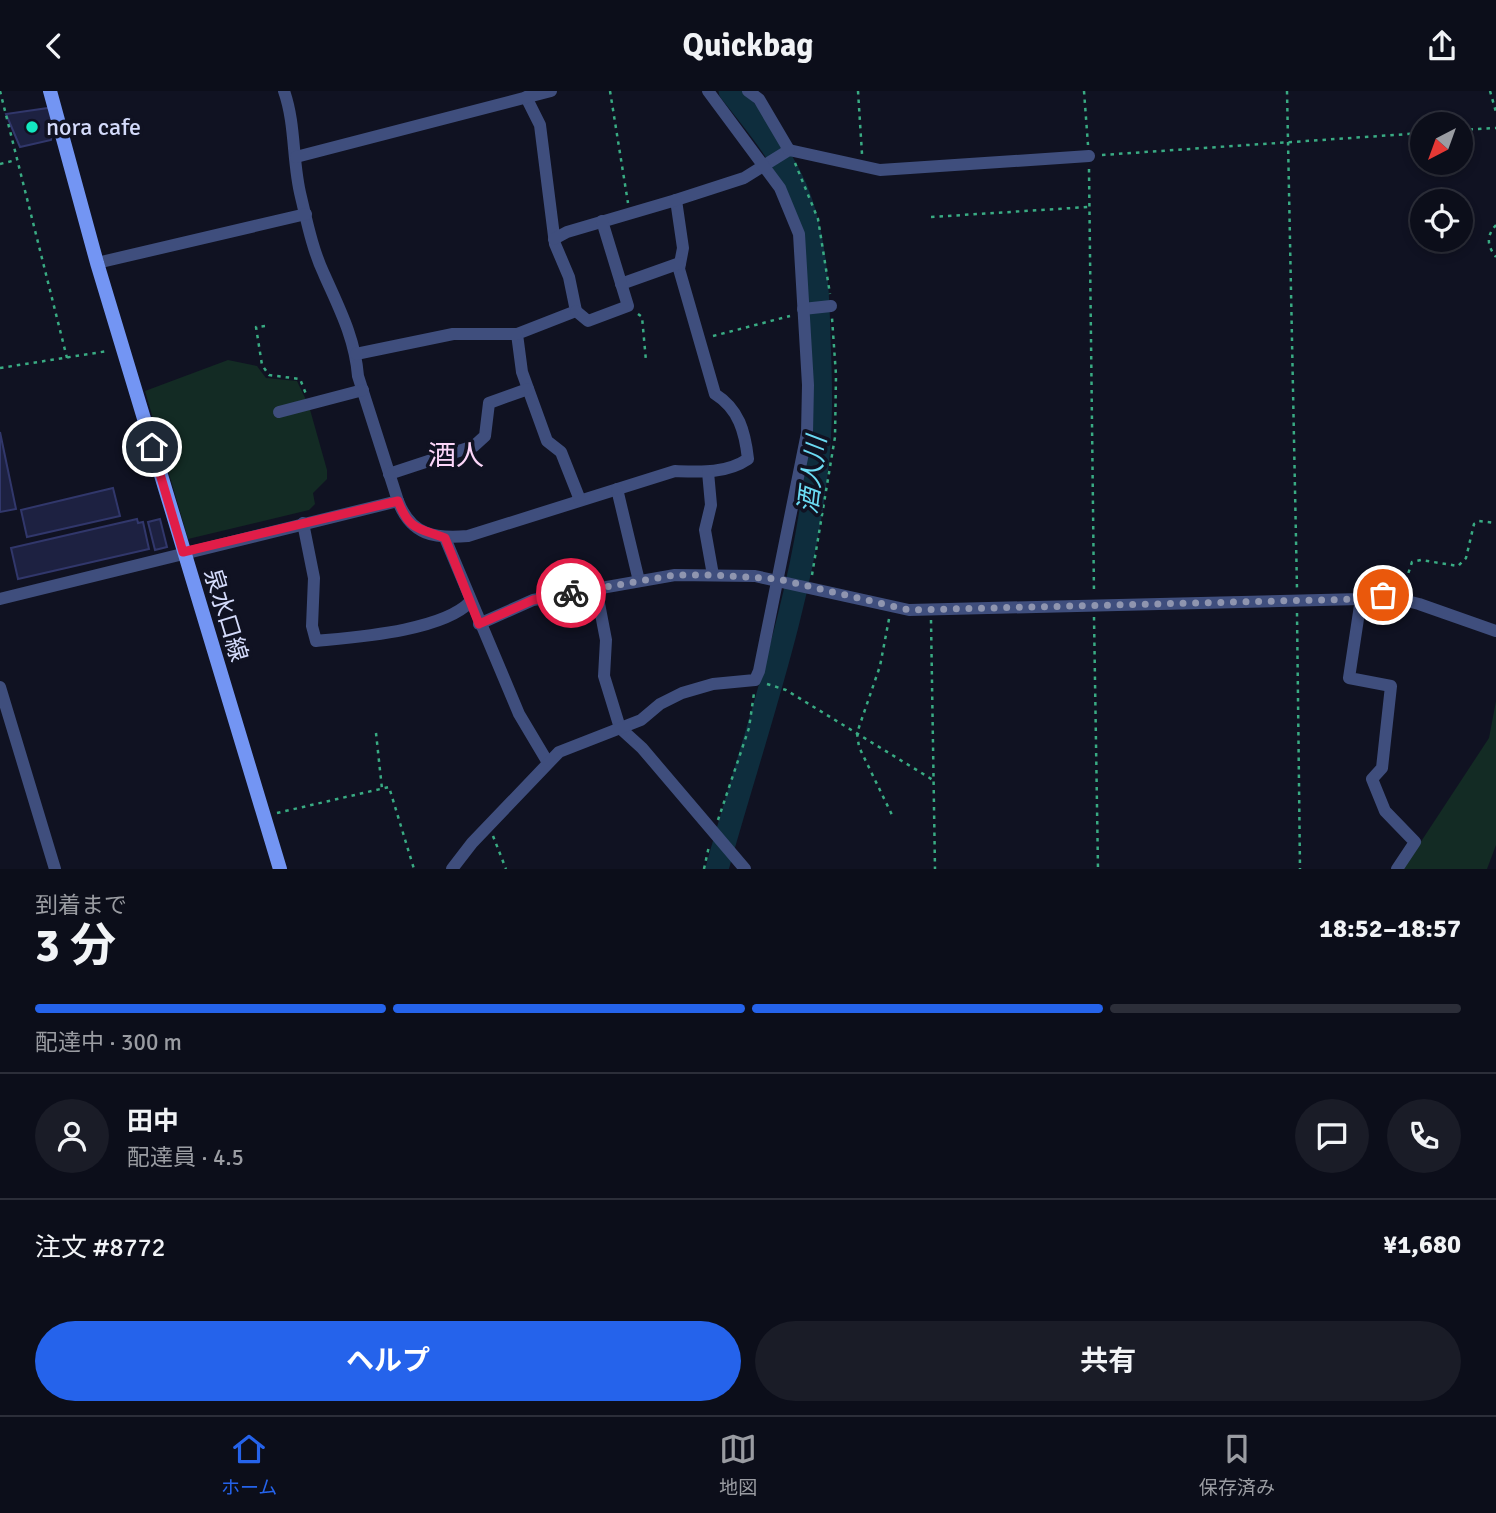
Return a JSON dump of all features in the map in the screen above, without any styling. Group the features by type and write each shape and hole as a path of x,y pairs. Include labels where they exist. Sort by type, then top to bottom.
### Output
{"main road":[{"name":"泉水口線","path":"50,91 122,349 280,869"}],"street":[{"path":"284,91 291,109 306,214 323,272 341,308 356,354 363,390 398,501 405,519 418,530 445,538 468,536 674,471 708,472 739,465 748,459 745,436 737,415 727,401 715,394 680,263 683,248 676,200"},
{"path":"296,157 551,91"},
{"path":"452,869 547,761 559,752 641,720 660,704 682,693 713,684 755,680 807,433 808,385 800,234 780,188 708,91"},
{"path":"748,91 758,99 779,128 789,150"},
{"path":"526,97 540,125 554,239 569,277 576,311 588,321 628,306 602,221"},
{"path":"554,239 567,232 744,178 789,150 863,167 902,170 1088,156"},
{"path":"97,263 306,214"},
{"path":"621,284 680,263"},
{"path":"803,309 831,306"},
{"path":"356,354 453,334 517,334 576,311"},
{"path":"517,334 522,372 547,441 561,452 580,500"},
{"path":"389,474 474,446 485,436 489,403 528,389"},
{"path":"279,412 363,390"},
{"path":"708,472 711,506 705,530 713,575"},
{"path":"617,489 639,581"},
{"path":"0,599 398,501"},
{"path":"303,523 314,578 312,626 316,641 379,635 452,616 470,602"},
{"path":"445,538 519,714 547,761"},
{"path":"479,624 533,600 675,575 713,575 778,579 892,608 931,610 1360,599 1383,595 1496,631"},
{"path":"596,588 606,640 604,676 620,729 642,748 745,869"},
{"path":"1360,599 1349,678 1391,686 1382,768 1372,779 1385,811 1415,842 1397,869"},
{"path":"0,687 55,869"}],"path":[{"path":"0,91 67,358"},
{"path":"610,91 629,213"},
{"path":"858,91 863,167"},
{"path":"1084,91 1090,207 1098,869"},
{"path":"1287,91 1300,869"},
{"path":"1490,91 1496,112"},
{"path":"1474,129 1496,128"},
{"path":"1088,156 1410,134"},
{"path":"789,150 818,219 831,306 836,375 835,437 810,587"},
{"path":"0,164 16,160"},
{"path":"931,217 1090,207"},
{"path":"1496,225 1489,234 1488,243 1496,257"},
{"path":"628,306 642,317 646,361"},
{"path":"700,340 784,319 803,309"},
{"path":"265,326 257,327 262,365 269,375 300,379 310,403"},
{"path":"0,368 122,349"},
{"path":"1400,600 1412,562 1421,560 1458,566 1466,558 1474,524 1479,521 1496,523"},
{"path":"892,608 880,666 857,733 859,747 892,817"},
{"path":"931,610 935,869"},
{"path":"704,869 712,833 725,806 750,728 755,680 786,690 933,780"},
{"path":"376,733 382,789"},
{"path":"264,816 388,787 414,869"},
{"path":"489,826 506,869"}],"green space":[{"path":"228,360 257,366 266,378 297,381 309,406 327,470 327,479 313,493 315,504 309,510 188,539 145,391"},
{"path":"1496,701 1496,845 1487,869 1403,869 1489,738"}],"building":[{"name":"nora cafe","path":"55,107 51,140 20,147 6,114"},
{"path":"0,432 16,509 0,512"},
{"path":"113,488 120,516 27,537 21,510"},
{"path":"137,519 138,523 143,522 149,549 18,579 11,548"},
{"path":"160,519 167,547 155,550 148,522"}],"waterway":[{"name":"酒人川","path":"717,869 774,674 799,575 816,475 820,407 817,287 806,218 780,157 730,91"}],"way so far":[{"path":"571,593 675,575 713,575 778,579 909,610 1360,599 1383,595"}],"place":[{"name":"nora cafe","path":"32,127"}],"district":[{"name":"酒人","path":"456,456"}],"route":[{"path":"152,447 183,552 398,501 405,519 418,530 445,538 479,624 533,600 571,593"}]}
